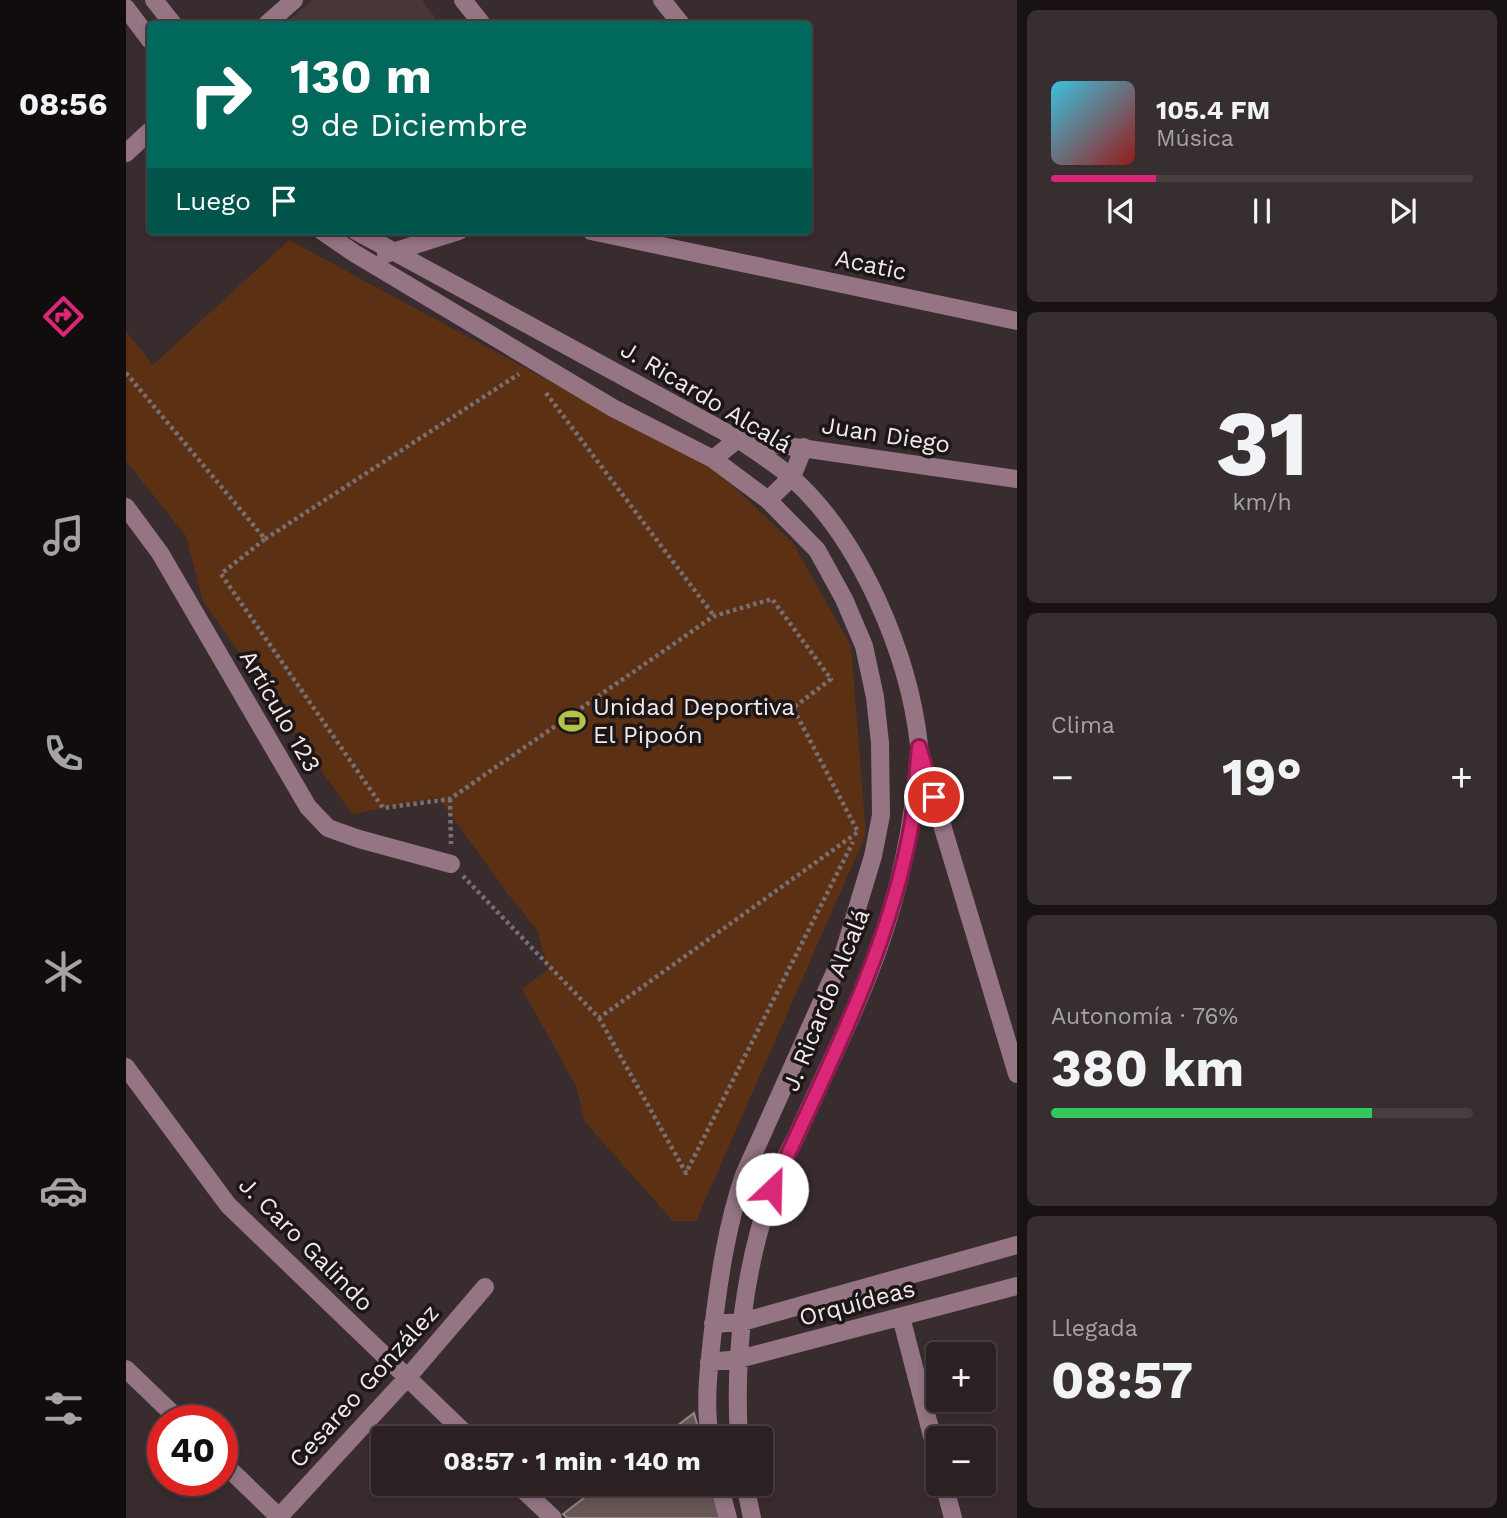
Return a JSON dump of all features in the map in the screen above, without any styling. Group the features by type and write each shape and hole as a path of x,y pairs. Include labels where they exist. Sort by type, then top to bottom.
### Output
{"street":[{"path":"154,0 171,21"},
{"path":"270,21 294,0"},
{"path":"463,0 480,21"},
{"path":"662,0 679,21"},
{"path":"126,8 147,36"},
{"path":"126,153 147,134"},
{"name":"J. Ricardo Alcalá","path":"334,235 371,263 613,408 713,459 768,500 817,550 844,599 864,646 875,697 880,743 881,814 873,856 844,953 744,1175 734,1203 713,1324 707,1426"},
{"name":"J. Ricardo Alcalá","path":"363,235 738,439 792,477 828,519 863,571 889,624 907,684 919,747 912,826 891,908 867,979 772,1189 754,1252 743,1322 737,1403 738,1426"},
{"path":"371,263 391,251 445,235"},
{"name":"Acatic","path":"611,235 1017,321"},
{"path":"713,459 738,439"},
{"name":"Juan Diego","path":"738,439 1017,480"},
{"path":"768,500 792,477 804,447"},
{"name":"Artículo 123","path":"126,507 160,554 308,807 328,828 451,864"},
{"path":"919,747 1017,1074"},
{"name":"J. Caro Galindo","path":"126,1068 228,1205 457,1426"},
{"name":"Orquídeas","path":"713,1324 743,1322 1017,1245"},
{"name":"Orquídeas","path":"709,1362 739,1359 1017,1286"},
{"name":"Cesareo González","path":"279,1518 407,1378 485,1287"},
{"path":"901,1317 929,1426"},
{"path":"126,1369 163,1405"},
{"path":"238,1478 279,1518"},
{"path":"530,1496 553,1518"},
{"path":"722,1496 728,1518"},
{"path":"748,1496 752,1518"},
{"path":"947,1496 953,1518"}],"path":[{"path":"527,369 265,539 221,574 383,807 450,799 714,616 772,599 831,679 793,708 858,832"},
{"path":"126,373 265,539"},
{"path":"544,390 714,616"},
{"path":"450,799 451,864 599,1018 686,1173 858,832"},
{"path":"599,1018 858,832"}],"shaded area":[{"path":"312,0 422,0 438,21 288,21"},
{"name":"Unidad Deportiva El Pipoón","path":"289,240 718,472 793,543 851,646 866,834 696,1221 673,1221 585,1122 576,1086 522,989 548,969 537,930 438,797 352,814 203,601 186,536 126,461 126,331 153,365"}],"building":[{"path":"694,1413 698,1426 677,1426"},
{"path":"586,1496 715,1496 721,1518 567,1518 563,1514"}],"place":[{"name":"Unidad Deportiva El Pipoón","path":"572,721"}],"route":[{"path":"772,1189 867,979 891,908 912,826 919,747 934,797"}]}
